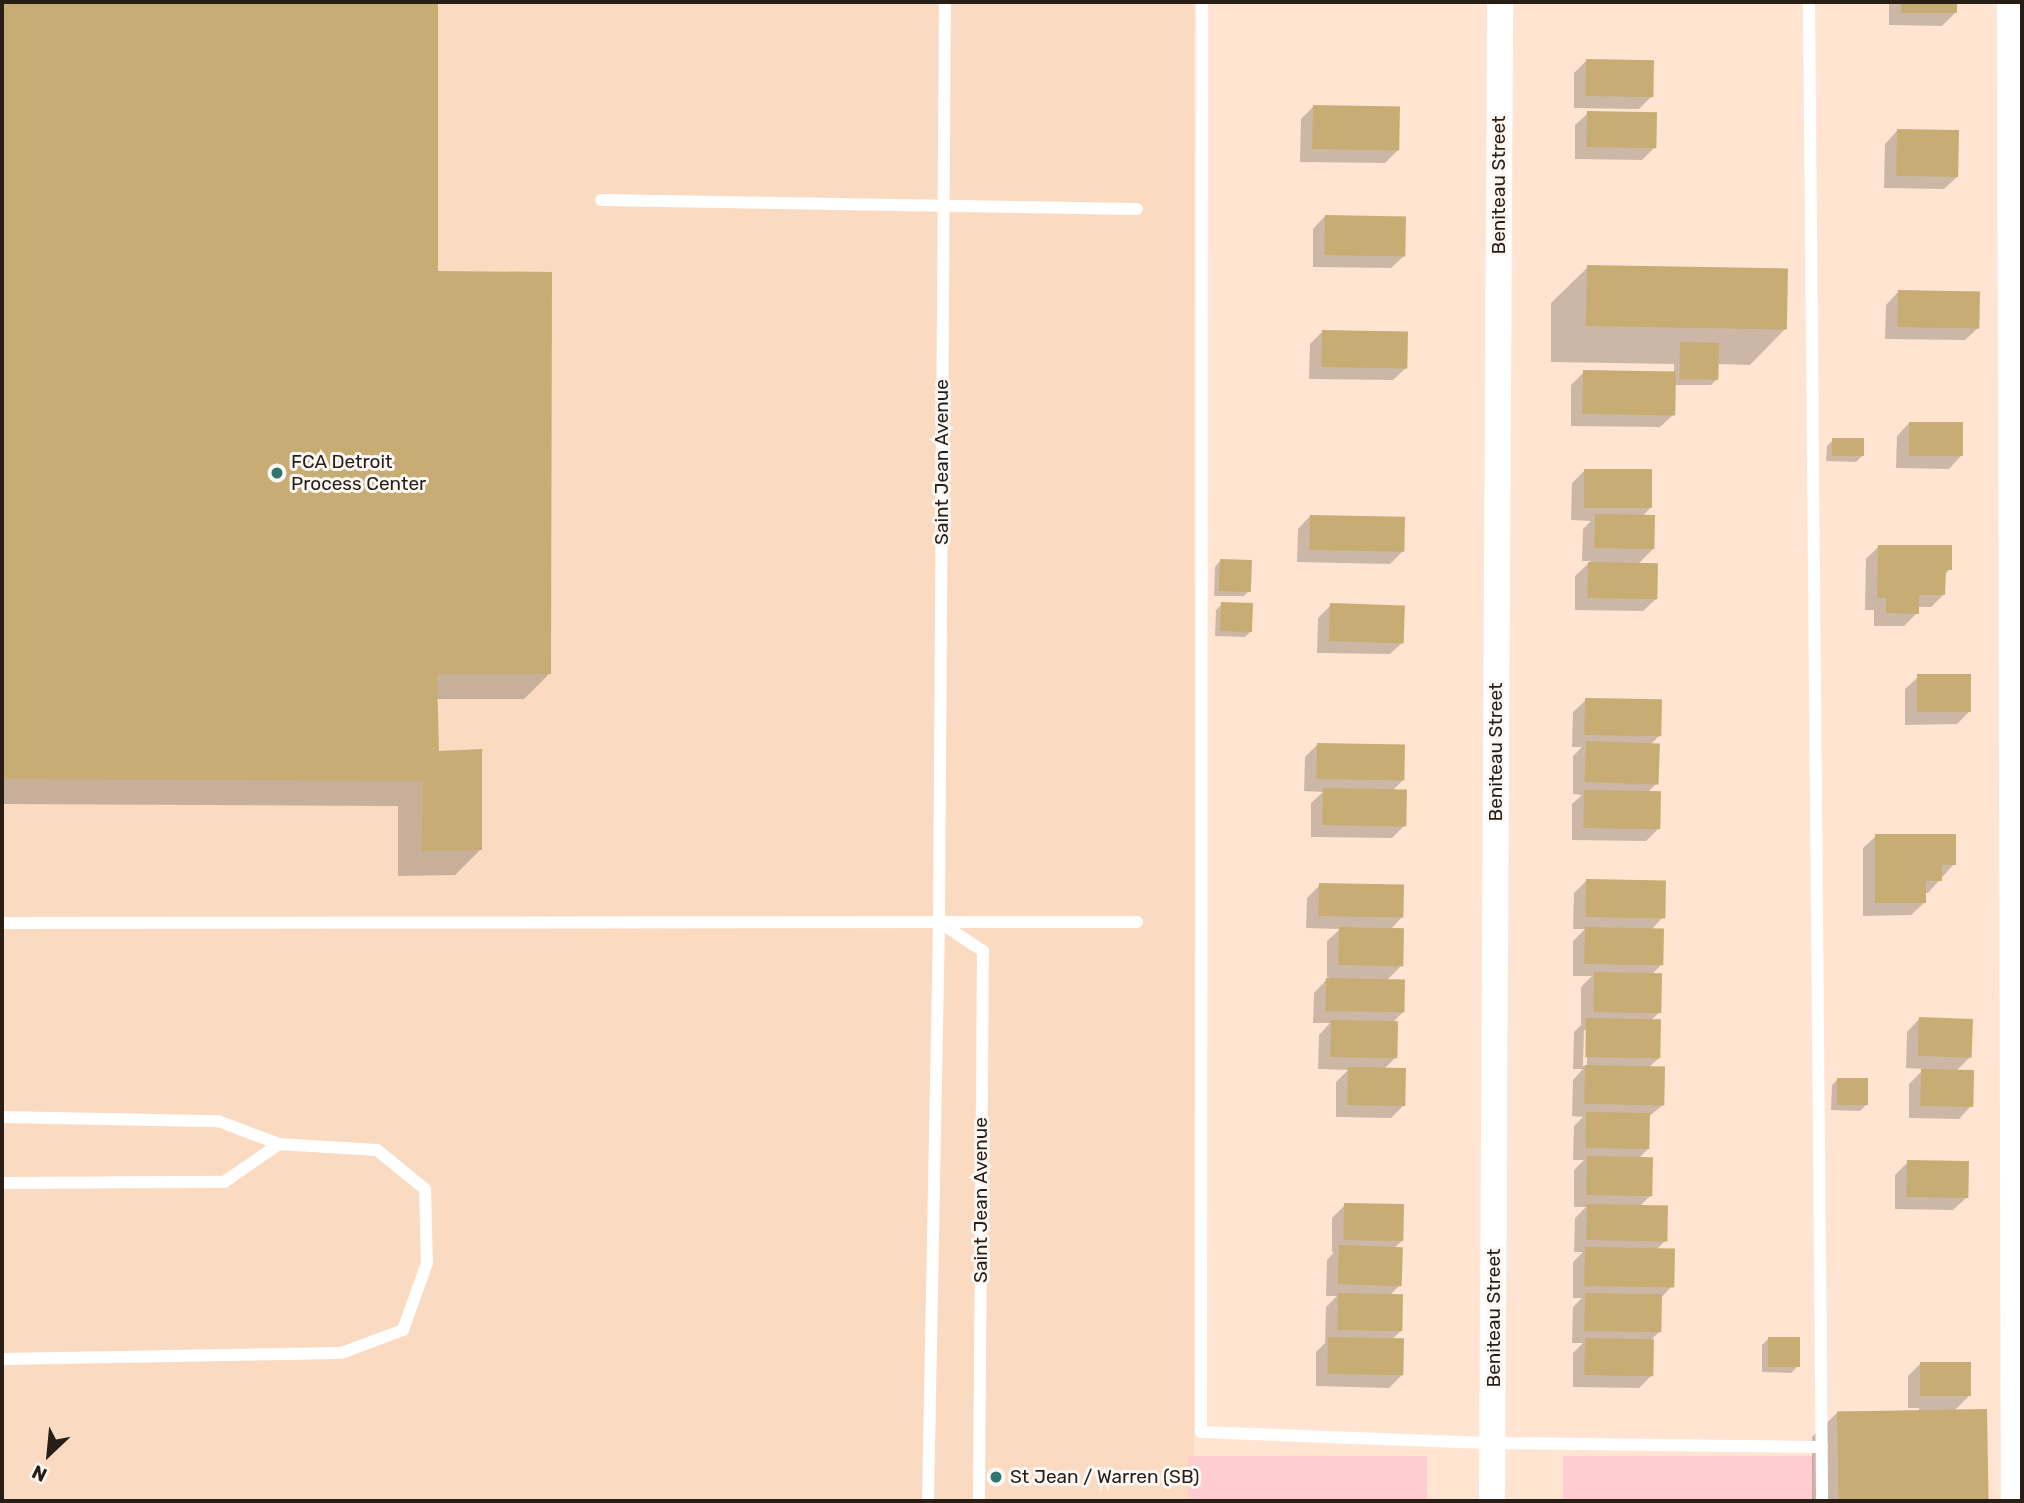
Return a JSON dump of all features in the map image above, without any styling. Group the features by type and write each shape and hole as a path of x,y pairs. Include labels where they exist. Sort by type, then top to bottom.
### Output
{"street":[{"name":"Beniteau Street","path":"1492,1501 1500,2"},
{"path":"2010,2 2014,1501"}],"lane":[{"name":"Saint Jean Avenue","path":"928,1501 939,922 945,2"},
{"path":"1202,2 1201,1432 1493,1443 1822,1447"},
{"path":"1810,2 1822,1501"},
{"path":"601,200 1137,209"},
{"name":"Saint Jean Avenue","path":"939,922 983,951 979,1501"},
{"path":"2,923 1137,922"},
{"path":"2,1117 218,1121 279,1144 377,1150 425,1189 427,1263 403,1330 341,1353 2,1359"},
{"path":"2,1183 224,1182 279,1144"}],"shaded area":[{"path":"2,2 1194,2 1194,1501 2,1501"},
{"path":"1188,1456 1427,1456 1427,1501 1188,1501"},
{"path":"1563,1456 1813,1456 1813,1501 1563,1501"}],"building":[{"name":"FCA Detroit Process Center","path":"2,2 438,2 438,271 552,272 551,674 437,674 439,751 482,749 482,850 422,851 423,781 2,779"},
{"path":"1901,2 1957,2 1957,13 1901,13"},
{"path":"1586,59 1654,60 1653,97 1585,96"},
{"path":"1313,105 1400,107 1399,151 1312,149"},
{"path":"1587,111 1657,112 1656,148 1586,147"},
{"path":"1897,129 1959,130 1958,177 1896,176"},
{"path":"1325,215 1406,216 1405,256 1324,255"},
{"path":"1587,265 1788,269 1787,329 1586,326"},
{"path":"1898,290 1980,291 1979,328 1897,327"},
{"path":"1322,330 1408,332 1407,368 1321,367"},
{"path":"1680,342 1719,343 1718,380 1679,379"},
{"path":"1583,370 1676,372 1675,416 1582,414"},
{"path":"1909,422 1963,422 1963,456 1909,456"},
{"path":"1832,438 1864,438 1864,456 1832,456"},
{"path":"1584,469 1652,469 1652,508 1584,508"},
{"path":"1595,514 1655,515 1654,549 1594,548"},
{"path":"1310,515 1405,517 1404,552 1309,550"},
{"path":"1878,545 1952,545 1952,570 1946,570 1945,595 1919,595 1919,614 1886,613 1886,598 1877,598"},
{"path":"1220,559 1252,560 1251,592 1219,591"},
{"path":"1588,562 1658,563 1657,599 1587,598"},
{"path":"1221,602 1253,603 1252,632 1220,631"},
{"path":"1330,603 1405,606 1404,644 1329,641"},
{"path":"1917,674 1971,674 1971,712 1917,712"},
{"path":"1585,698 1662,699 1661,736 1584,735"},
{"path":"1586,741 1660,744 1659,785 1585,782"},
{"path":"1317,743 1405,745 1404,781 1316,779"},
{"path":"1323,788 1407,789 1406,826 1322,825"},
{"path":"1584,790 1661,791 1660,829 1583,828"},
{"path":"1875,834 1956,834 1956,865 1942,865 1942,881 1926,881 1926,903 1875,903"},
{"path":"1586,879 1666,880 1665,918 1585,917"},
{"path":"1319,883 1404,884 1403,917 1318,916"},
{"path":"1339,927 1404,928 1403,966 1338,965"},
{"path":"1585,927 1664,928 1663,965 1584,964"},
{"path":"1594,972 1662,973 1661,1013 1593,1012"},
{"path":"1326,978 1405,979 1404,1012 1325,1011"},
{"path":"1919,1017 1973,1019 1972,1058 1918,1056"},
{"path":"1586,1018 1661,1019 1660,1058 1585,1057"},
{"path":"1331,1020 1398,1021 1397,1058 1330,1057"},
{"path":"1585,1065 1665,1066 1664,1105 1584,1104"},
{"path":"1348,1067 1406,1068 1405,1106 1347,1105"},
{"path":"1921,1069 1974,1070 1973,1107 1920,1106"},
{"path":"1837,1078 1868,1078 1868,1105 1837,1105"},
{"path":"1586,1112 1650,1113 1649,1149 1585,1148"},
{"path":"1587,1156 1653,1157 1652,1196 1586,1195"},
{"path":"1907,1160 1969,1161 1968,1198 1906,1197"},
{"path":"1344,1203 1404,1204 1403,1241 1343,1240"},
{"path":"1587,1204 1668,1205 1667,1241 1586,1240"},
{"path":"1339,1245 1403,1247 1402,1286 1338,1284"},
{"path":"1585,1247 1675,1249 1674,1288 1584,1286"},
{"path":"1338,1293 1403,1294 1402,1331 1337,1330"},
{"path":"1585,1293 1662,1294 1661,1332 1584,1331"},
{"path":"1328,1337 1404,1338 1403,1375 1327,1374"},
{"path":"1768,1337 1800,1337 1800,1367 1768,1367"},
{"path":"1585,1338 1654,1339 1653,1376 1584,1375"},
{"path":"1920,1362 1971,1362 1971,1396 1920,1396"},
{"path":"1987,1409 1989,1501 1839,1501 1837,1412"}],"place":[{"name":"FCA Detroit Process Center","path":"277,473"},
{"name":"St Jean / Warren (SB)","path":"996,1477"}]}
